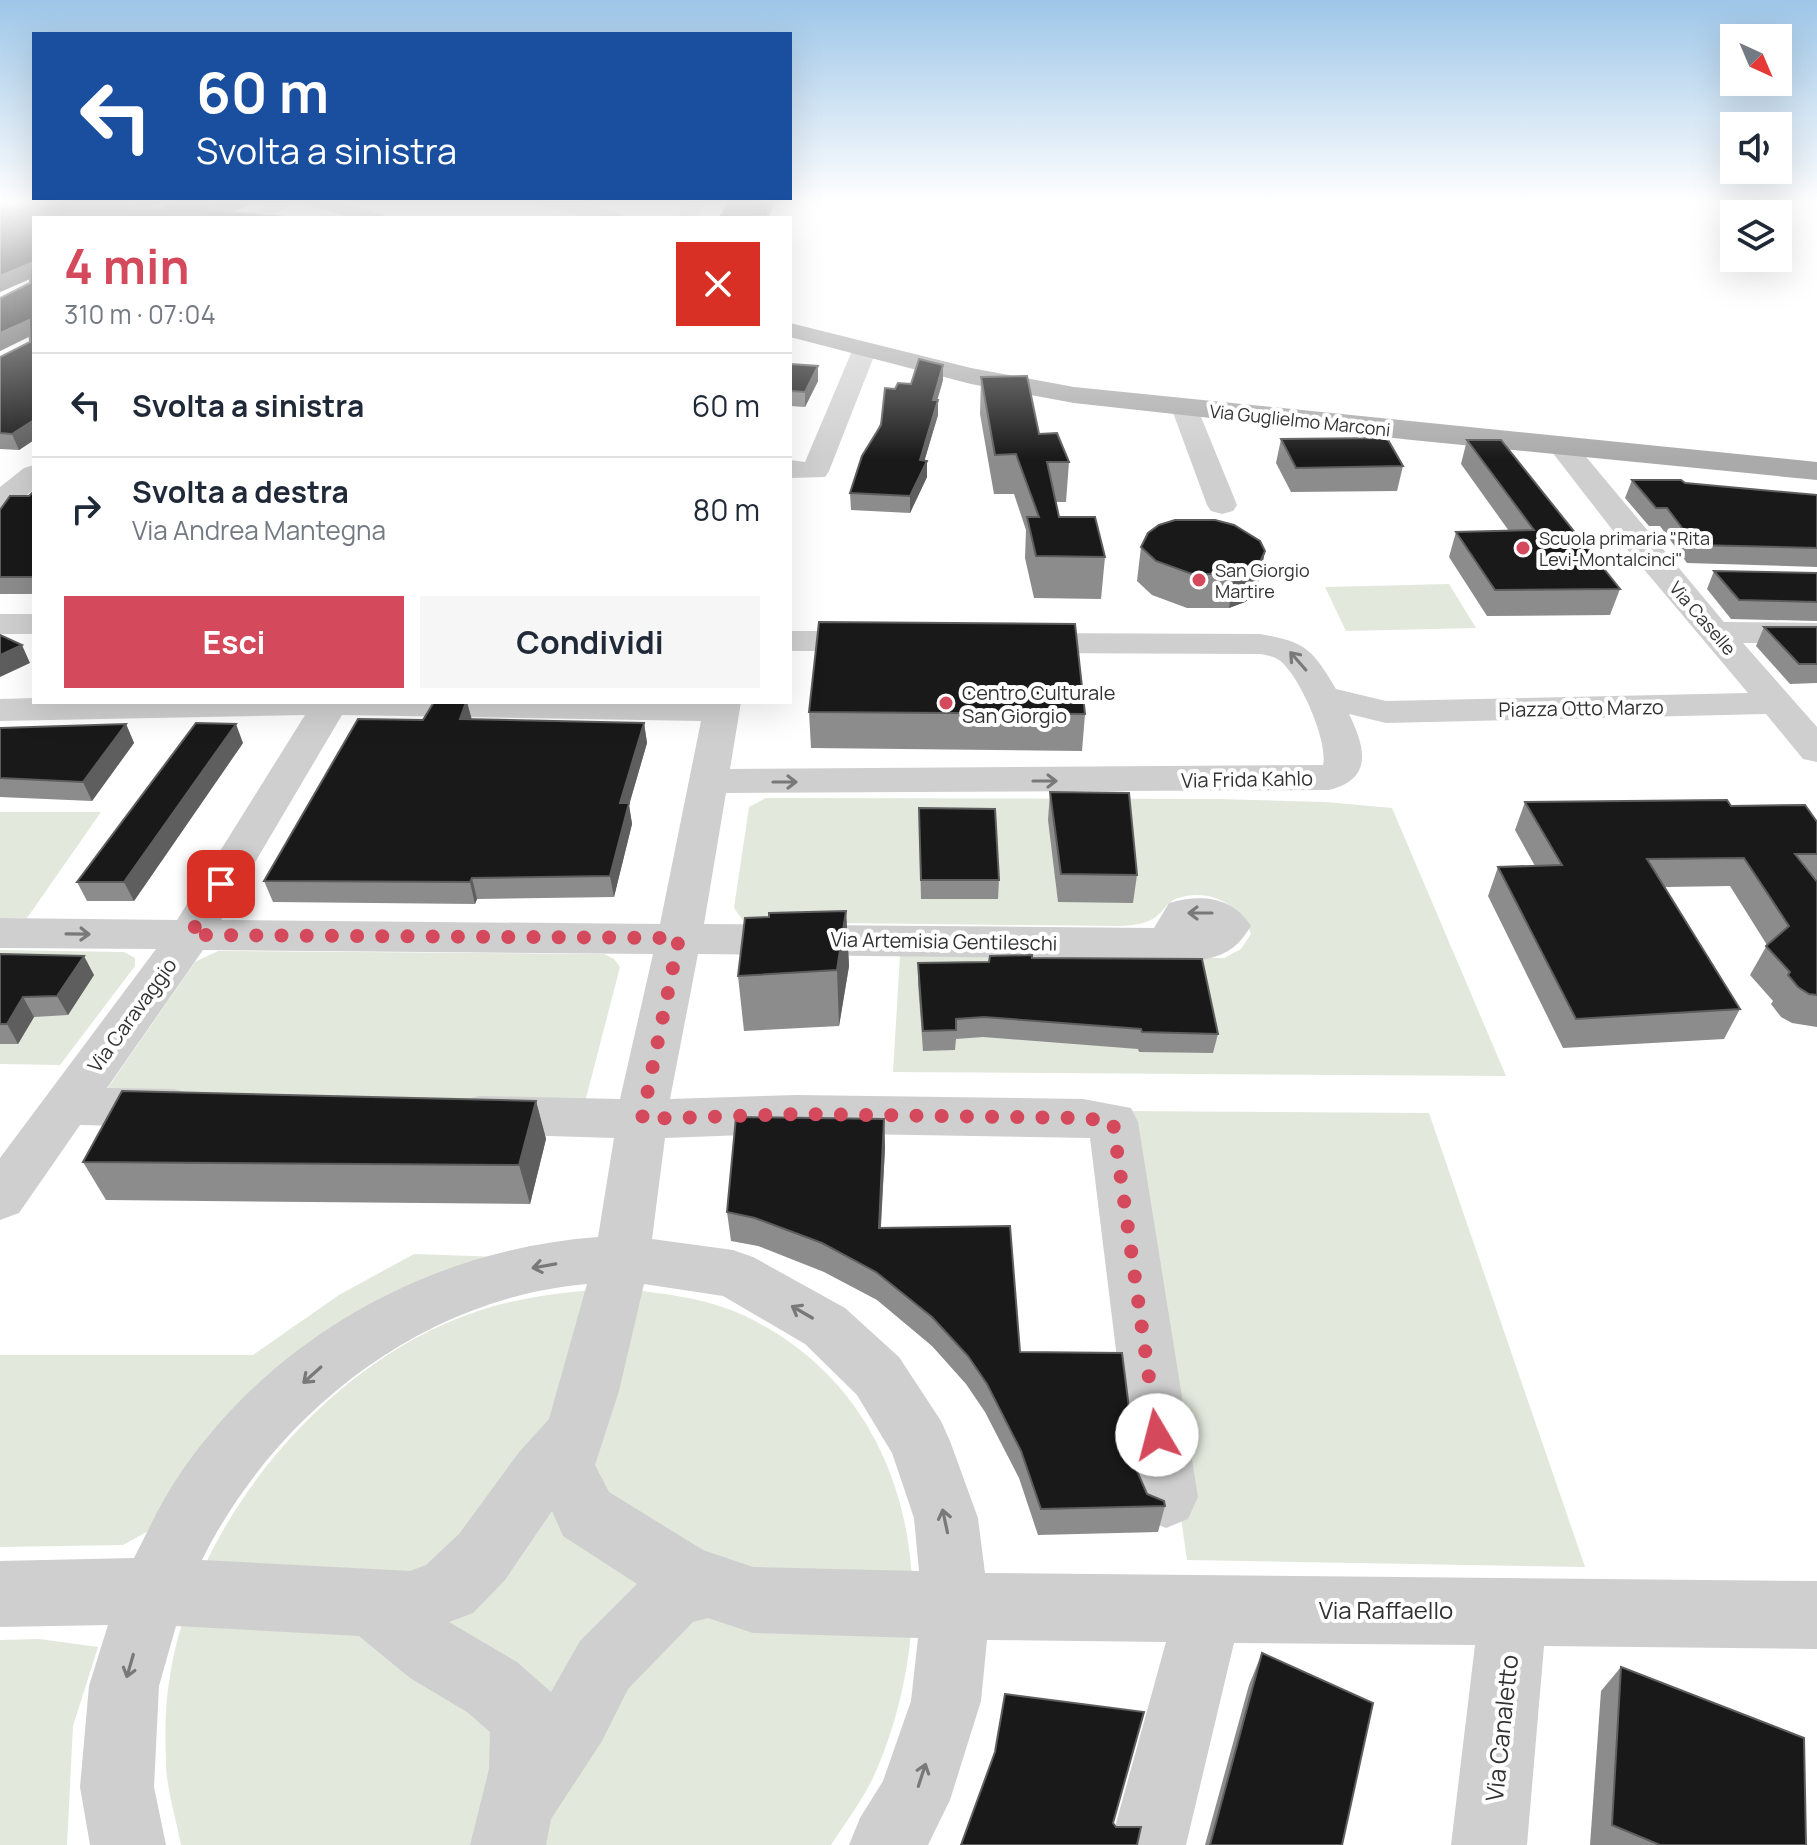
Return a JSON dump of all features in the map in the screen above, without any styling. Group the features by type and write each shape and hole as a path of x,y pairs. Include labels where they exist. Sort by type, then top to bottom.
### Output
{"main road":[{"name":"Via Guglielmo Marconi","path":"792,331 985,379 1074,395 1817,471"}],"street":[{"path":"792,469 815,471 864,351"},
{"path":"1184,407 1222,505"},
{"name":"Via Caselle","path":"1562,446 1667,576 1817,751"},
{"path":"0,502 32,476"},
{"path":"1667,576 1712,577"},
{"path":"0,624 32,624"},
{"path":"1716,632 1817,633"},
{"path":"792,641 901,642"},
{"name":"Via Frida Kahlo","path":"707,781 1329,778 1339,773 1345,756 1329,712 1305,667 1290,650 1260,644 981,642"},
{"name":"Piazza Otto Marzo","path":"1329,712 1776,703"},
{"path":"0,710 285,704"},
{"name":"Via Caravaggio","path":"0,1198 190,935 331,704"},
{"path":"0,1594 152,1591 410,1605 449,1589 482,1557 542,1472 573,1437 589,1391 622,1258 642,1119 722,706 462,704"},
{"name":"Via Artemisia Gentileschi","path":"0,933 1168,943"},
{"path":"66,1106 218,1109"},
{"path":"436,1114 642,1119 797,1114 1083,1118 1113,1122 1166,1497"},
{"path":"128,1845 117,1787 124,1686 152,1591 197,1504 254,1429 321,1367 393,1318 469,1284 546,1264 622,1258 733,1274 825,1326 878,1376 919,1441 946,1518 956,1606 946,1701 913,1800 887,1845"},
{"name":"Via Raffaello","path":"573,1437 563,1467 586,1514 687,1578 753,1600 956,1606 1817,1615"},
{"path":"513,1823 604,1665 675,1593 709,1585"},
{"path":"371,1602 434,1654 492,1687 526,1717 525,1769 513,1823"},
{"path":"1148,1845 1209,1608"},
{"name":"Via Canaletto","path":"1489,1845 1513,1610"}],"shaded area":[{"path":"1449,584 1476,628 1346,631 1325,587"},
{"path":"766,798 1218,799 1326,802 1392,808 1506,1076 893,1072 900,956 1224,958 1241,949 1251,934 1246,923 1230,906 1221,900 1199,895 1175,899 1149,921 1122,926 744,922 734,908 749,807"},
{"path":"0,812 101,812 27,918 0,918"},
{"path":"0,950 124,952 135,958 135,966 60,1065 0,1064"},
{"path":"218,951 604,954 614,959 620,967 584,1106 98,1102 195,962"},
{"path":"1123,1111 1429,1113 1585,1567 1187,1560"},
{"path":"414,1254 501,1257 296,1354 266,1376 253,1400 161,1524 123,1545 0,1547 0,1355 253,1355 339,1295"},
{"path":"615,1288 697,1300 745,1316 805,1354 850,1401 883,1456 904,1517 912,1582 909,1649 896,1715 873,1778 831,1845 181,1845 168,1782 166,1729 170,1676 184,1618 207,1560 238,1505 277,1454 321,1407 370,1367 423,1334 478,1311 512,1302"},
{"path":"39,1639 98,1647 73,1726 67,1845 0,1845 0,1640"}],"building":[{"path":"22,287 32,287 32,421 12,434 0,433 0,357 30,342 29,320 0,333 0,298"},
{"path":"919,359 943,365 933,400 938,400 920,460 927,461 910,496 850,493 862,456 881,425 885,388 895,389 898,383 911,384"},
{"path":"792,364 818,366 805,392 792,391"},
{"path":"1027,376 1039,434 1057,433 1069,462 1047,462 1059,517 1095,517 1105,557 1036,556 1027,517 1039,517 1016,454 995,455 981,377"},
{"path":"1387,438 1403,466 1296,468 1281,439"},
{"path":"1467,440 1501,440 1620,589 1495,590 1456,532 1534,530"},
{"path":"1632,480 1681,480 1685,483 1817,495 1817,548 1695,545 1667,508 1656,508"},
{"path":"32,493 32,577 0,577 0,510 10,496 29,496"},
{"path":"1175,520 1215,520 1234,525 1260,541 1265,551 1261,560 1251,568 1234,574 1192,574 1156,561 1141,547 1148,533 1159,525"},
{"path":"1714,571 1817,573 1817,602 1739,600"},
{"path":"819,622 1075,624 1085,714 809,712"},
{"path":"1764,627 1817,627 1817,664 1799,664"},
{"path":"0,635 22,645 0,655"},
{"path":"433,704 465,704 460,719 644,723 620,803 629,803 610,876 472,878 470,882 264,881 358,719 423,720"},
{"path":"196,723 236,724 124,882 77,882"},
{"path":"126,724 83,782 0,778 0,728"},
{"path":"1050,792 1129,793 1137,875 1061,874"},
{"path":"1727,800 1731,806 1805,805 1817,822 1817,854 1795,854 1817,882 1817,995 1798,987 1788,975 1790,972 1766,946 1789,926 1744,858 1647,859 1740,1009 1576,1019 1498,867 1562,865 1525,802"},
{"path":"919,808 995,809 999,880 921,880"},
{"path":"846,911 837,970 738,976 745,918 769,917 769,913"},
{"path":"0,954 84,956 57,996 23,997 7,1024 0,1024"},
{"path":"1032,955 1032,958 1202,959 1218,1034 1142,1032 1141,1029 984,1017 956,1019 956,1030 923,1031 918,963 989,962 990,956"},
{"path":"122,1091 536,1101 519,1165 83,1162"},
{"path":"736,1117 884,1119 879,1228 1010,1226 1020,1352 1122,1353 1137,1471 1147,1494 1164,1501 1165,1506 1041,1509 1021,1451 987,1384 968,1356 932,1317 876,1272 822,1243 755,1218 727,1212"},
{"path":"1262,1653 1373,1703 1342,1845 1210,1845"},
{"path":"1621,1667 1804,1738 1806,1845 1660,1845 1612,1825"},
{"path":"1005,1694 1144,1712 1113,1823 1116,1827 1141,1827 1137,1845 961,1845 995,1752"}],"place":[{"name":"Scuola primaria \"Rita Levi-Montalcinci\"","path":"1523,548"},
{"name":"San Giorgio Martire","path":"1199,580"},
{"name":"Centro Culturale San Giorgio","path":"946,703"}],"route":[{"path":"221,884 190,935 679,938 642,1119 797,1114 1083,1118 1113,1122 1157,1435"}]}
